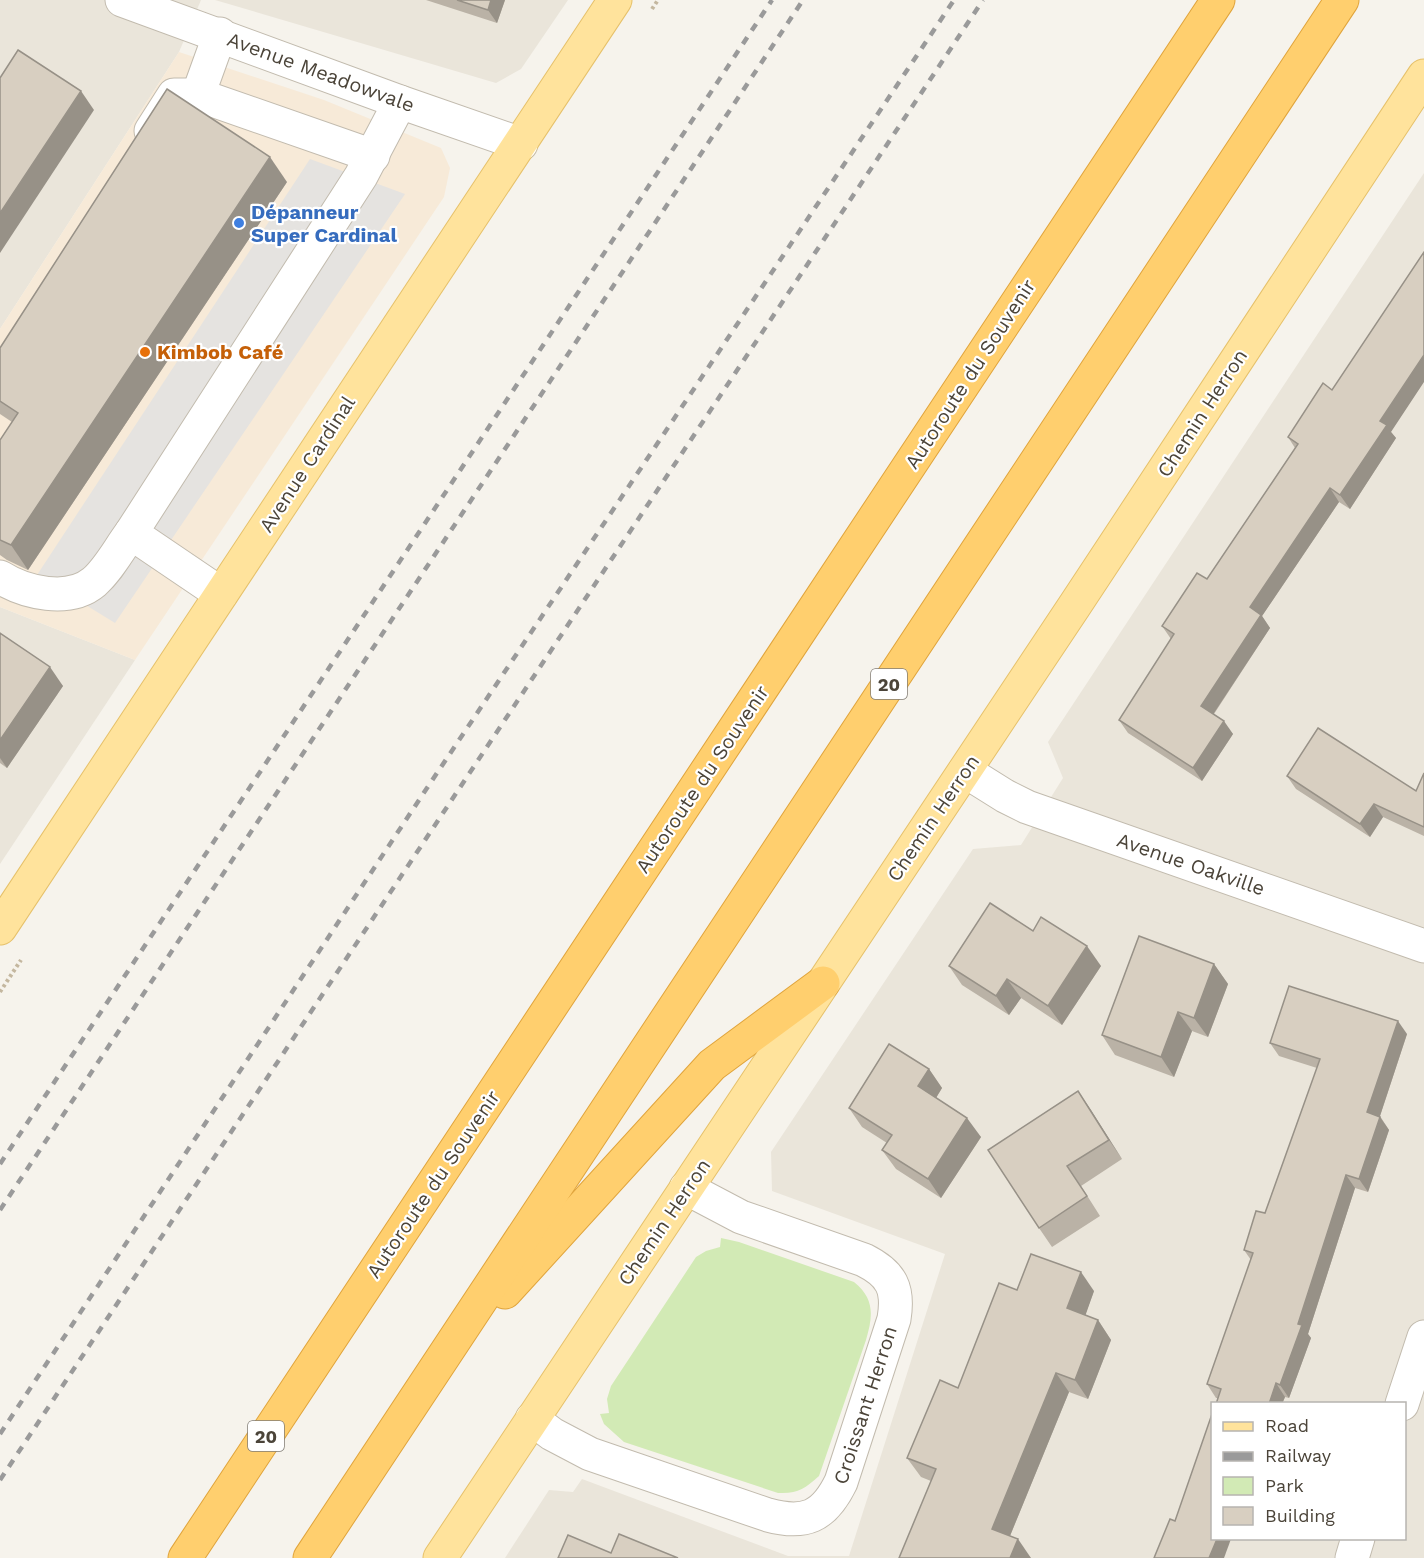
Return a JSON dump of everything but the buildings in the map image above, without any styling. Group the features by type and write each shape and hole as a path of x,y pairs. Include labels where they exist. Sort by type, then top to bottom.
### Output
{"highway":[{"name":"Autoroute du Souvenir","path":"185,1558 1218,0"},
{"name":"20","path":"310,1558 1342,0"},
{"path":"435,1369 712,1065 823,983"}],"main road":[{"name":"Avenue Cardinal","path":"0,927 615,0"},
{"name":"Chemin Herron","path":"440,1558 965,771 1424,76"}],"street":[{"name":"Avenue Meadowvale","path":"122,0 521,144"},
{"path":"198,95 220,34"},
{"path":"136,155 174,94 198,95 373,156"},
{"path":"0,577 32,591 52,594 74,591 92,584 105,570 373,156 400,102"},
{"path":"131,533 221,594"},
{"name":"Avenue Oakville","path":"965,771 1027,807 1424,946"},
{"name":"Croissant Herron","path":"532,1419 552,1434 590,1454 768,1515 788,1520 806,1518 821,1510 834,1497 841,1482 894,1319 897,1301 894,1288 878,1267 864,1260 741,1218 686,1188"},
{"path":"1403,1402 1424,1337"},
{"path":"1352,1558 1358,1540"}],"shaded area":[{"path":"0,0 201,0 179,52 0,329"},
{"path":"215,0 568,0 521,69 496,83"},
{"path":"179,52 324,100 441,148 450,168 444,197 135,660 0,607 0,329"},
{"path":"310,159 405,194 115,623 37,575"},
{"path":"1424,173 1424,1558 505,1558 549,1490 573,1492 582,1479 788,1556 849,1556 945,1254 772,1191 771,1152 973,849 1021,845 1063,778 1048,742"},
{"path":"0,607 135,660 0,864"}],"green space":[{"path":"721,1238 739,1242 854,1282 869,1301 871,1316 866,1340 819,1476 805,1487 791,1493 778,1493 624,1442 604,1424 600,1414 609,1413 607,1399 611,1386 696,1257 720,1247"}],"railway":[{"path":"0,1164 772,0"},
{"path":"0,1210 803,0"},
{"path":"0,1434 427,788 954,0"},
{"path":"0,1480 983,0"}],"place":[{"name":"Dépanneur Super Cardinal","path":"239,223"},
{"name":"Kimbob Café","path":"145,352"}]}
